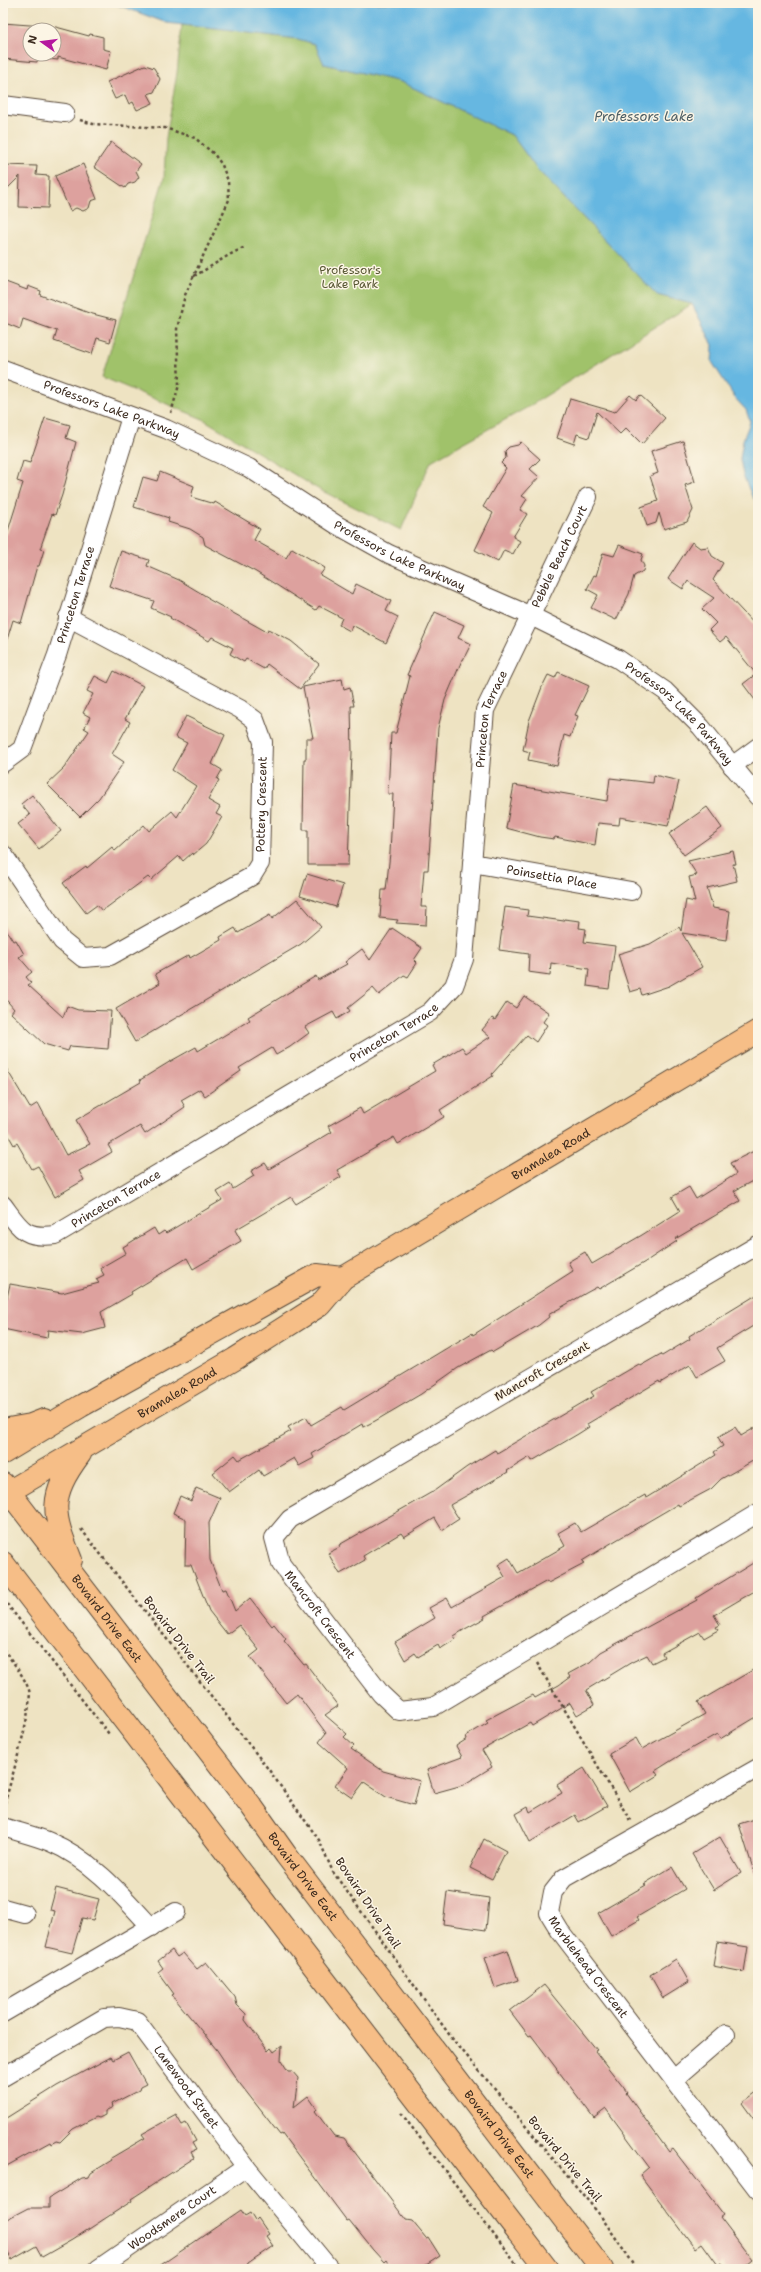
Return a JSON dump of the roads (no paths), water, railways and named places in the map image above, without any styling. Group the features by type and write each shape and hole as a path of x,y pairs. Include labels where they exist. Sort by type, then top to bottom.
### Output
{"main road":[{"name":"Bramalea Road","path":"5,1490 86,1448 235,1359 320,1305 343,1278 758,1031"},
{"path":"3,1453 81,1406 317,1275 343,1278"},
{"path":"3,1430 31,1425 81,1406"},
{"path":"79,1582 58,1529 56,1510 58,1492 65,1474 86,1448"},
{"name":"Bovaird Drive East","path":"5,1490 79,1582 602,2269"},
{"path":"3,1563 547,2269"}],"street":[{"path":"3,105 65,113"},
{"name":"Professors Lake Parkway","path":"3,369 166,429 249,468 337,525 389,554 531,616 618,659 665,691 700,727 758,797"},
{"name":"Princeton Terrace","path":"3,762 22,749 57,655 131,417"},
{"name":"Pebble Beach Court","path":"531,616 588,497"},
{"name":"Princeton Terrace","path":"3,1205 21,1228 38,1237 55,1235 430,1012 454,986 464,959 485,710 531,616"},
{"name":"Pottery Crescent","path":"3,854 62,940 83,958 110,956 252,876 260,863 263,742 255,720 240,709 68,617"},
{"path":"732,766 758,747"},
{"name":"Poinsettia Place","path":"472,863 631,890"},
{"name":"Mancroft Crescent","path":"758,1245 290,1519 274,1538 281,1564 380,1694 399,1711 433,1707 528,1648 758,1512"},
{"name":"Marblehead Crescent","path":"758,1768 564,1878 553,1892 549,1913 560,1931 758,2190"},
{"path":"3,1827 51,1843 83,1861 118,1891 151,1927"},
{"path":"3,1908 25,1914"},
{"path":"3,2013 176,1912"},
{"name":"Lanewood Street","path":"3,2077 104,2018 119,2017 137,2021 246,2167 330,2269"},
{"path":"674,2079 726,2034"},
{"name":"Woodsmere Court","path":"98,2269 246,2167"}],"water":[{"name":"Professors Lake","path":"112,3 758,3 758,504 752,496 743,475 740,459 743,440 750,422 746,410 735,398 712,362 713,345 692,304 657,295 536,168 512,135 401,82 324,64 315,44 298,39 167,23"}],"park label":[{"name":"Professor's Lake Park","path":"350,277"}]}
